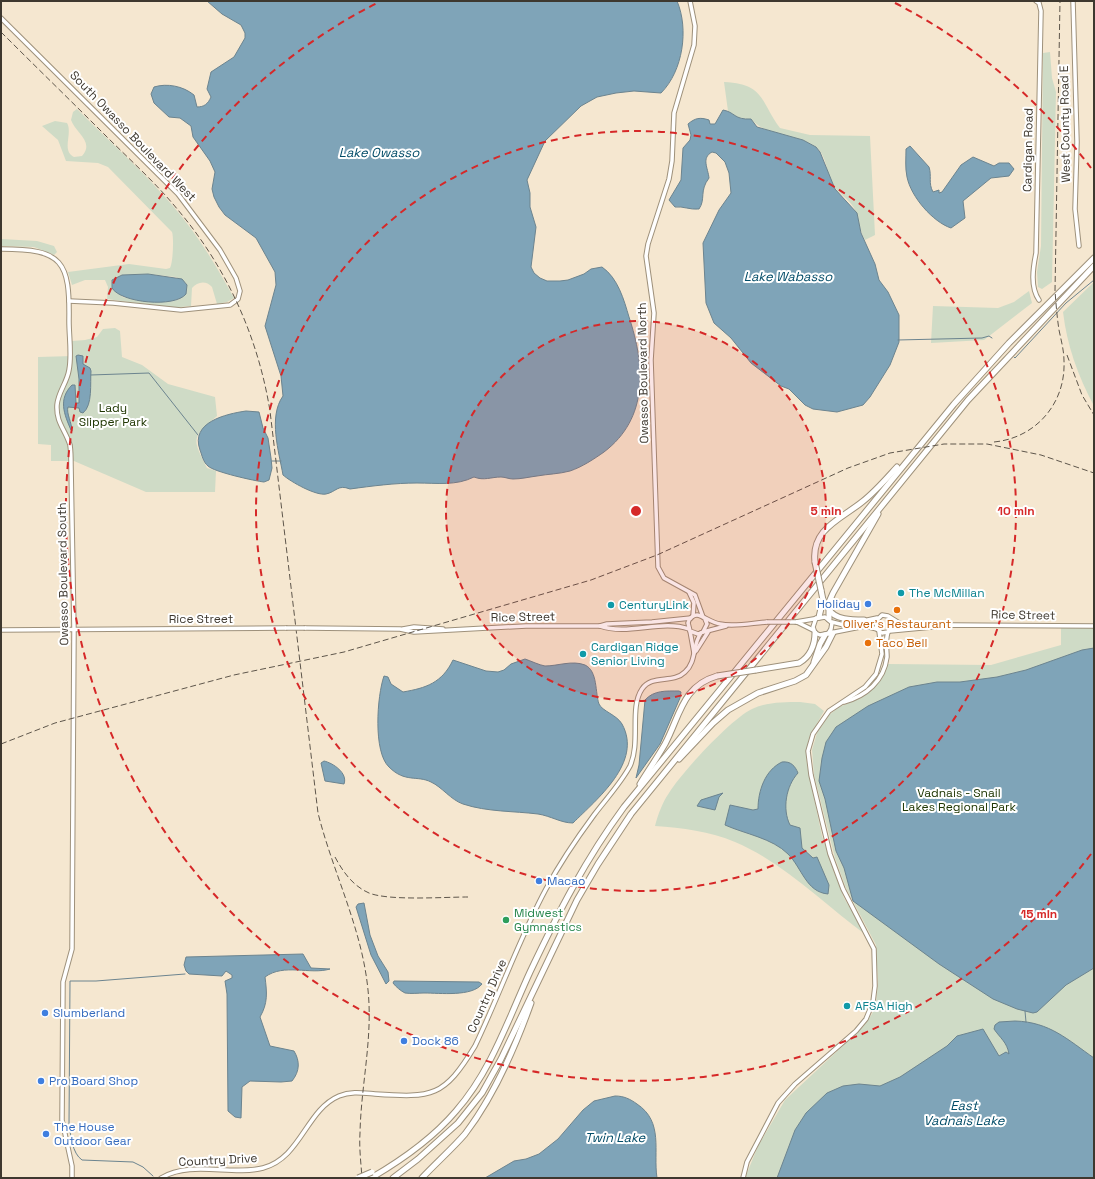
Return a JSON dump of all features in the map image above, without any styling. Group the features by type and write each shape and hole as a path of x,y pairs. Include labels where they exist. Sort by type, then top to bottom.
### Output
{"highway":[{"path":"611,825 910,456 988,366 1094,258"},
{"path":"393,1178 418,1160 458,1123 482,1093 501,1059 538,985 568,919 587,882 631,814 650,789 986,379 1094,266"},
{"path":"818,618 823,600 815,562 817,543 829,524 860,504 910,456"},
{"path":"830,620 829,608 833,593 885,501"},
{"path":"829,608 833,614 845,618 864,620"},
{"path":"358,1178 372,1176 422,1144 456,1111 478,1083 499,1042 565,899 585,863 660,752 684,702 692,689 706,680 717,676 804,661 811,651 815,641 814,631"},
{"path":"650,789 723,714 758,693 795,682 803,677 814,666 829,634"},
{"path":"422,1178 464,1134 486,1102 506,1064 538,985"}],"street":[{"name":"Owasso Boulevard North","path":"690,1 695,26 694,45 674,112 670,174 648,244 646,259 654,313 651,360 658,567 664,578 696,596 704,618"},
{"name":"Cardigan Road","path":"1036,1 1039,3 1041,11 1036,253 1033,276 1034,290 1039,300"},
{"name":"West County Road E","path":"1073,1 1077,142 1074,209 1079,246"},
{"name":"South Owasso Boulevard West","path":"1,18 167,182 186,203 212,238 236,278 240,292 236,301 228,305 175,311 118,303 69,301"},
{"name":"Owasso Boulevard South","path":"1,249 37,250 54,259 62,268 67,279 69,301 69,369 59,394 57,412 58,420 71,452 74,630 72,949 63,982 62,1120 72,1166 72,1178"},
{"path":"689,592 694,603 692,617 688,623 695,652"},
{"path":"692,617 698,615 713,623 727,625 767,622 796,622 818,618 844,625 885,615 892,620 893,625 889,631 886,659 880,676 867,692 841,703"},
{"name":"Rice Street","path":"1,630 286,628 400,630 414,627 446,629 600,626 607,624 652,622 692,617"},
{"path":"695,652 706,627 704,618"},
{"path":"814,631 813,624 818,618"},
{"path":"743,1178 747,1162 778,1103 789,1090 856,1031 866,1019 873,1002 875,986 874,949 843,889 830,854 820,816 809,764 808,751 811,739 819,724 829,711 865,687 876,674 882,654 878,630 875,624 877,618"},
{"path":"829,634 831,629 830,620"},
{"name":"Rice Street","path":"892,620 903,624 940,623 953,625"},
{"path":"796,622 814,631 820,636 865,626 878,630 889,631"},
{"path":"690,630 695,634 727,625"},
{"name":"Rice Street","path":"889,631 953,625 1094,626"},
{"name":"Rice Street","path":"600,626 607,628 678,626 690,630"},
{"name":"Country Drive","path":"161,1178 181,1171 252,1169 270,1165 289,1152 322,1108 339,1096 352,1093 416,1096 434,1092 446,1086 464,1064 474,1046 546,889 576,839 629,768 636,747 636,704 641,690 651,682 682,675 689,668 695,652 697,640 704,632"}],"green space":[{"path":"1050,52 1052,78 1056,92 1052,282 1042,289 1038,287 1037,272 1041,246 1043,53"},
{"path":"724,82 737,83 754,90 760,96 780,128 810,135 870,136 875,235 865,240 854,208 833,185 822,154 819,150 807,142 765,129 757,125 751,119 736,117 733,115 728,111"},
{"path":"77,109 162,193 206,250 234,298 227,302 217,304 212,287 207,283 202,283 196,284 192,288 191,306 171,308 107,299 108,287 105,280 85,280 72,285 68,272 129,264 166,269 170,268 173,244 172,232 108,167 98,163 66,161 58,140 42,126 55,121 67,123 69,132 68,151 74,157 82,156 86,146 83,137 71,120 73,112","holes":["148,274 176,277 186,283 186,292 181,298 173,301 151,302 122,297 120,275"]},
{"path":"1,239 37,241 54,246 57,252 54,255 34,247 1,246"},
{"path":"1094,282 1094,406 1083,383 1070,349 1063,312"},
{"path":"1029,291 1032,303 984,340 931,343 933,306 998,308 1014,302"},
{"name":"Lady Slipper Park","path":"115,328 120,331 122,357 142,365 168,384 215,397 217,416 198,434 197,444 207,468 216,471 215,492 146,492 74,461 51,461 51,445 38,444 38,357 73,356 72,341 97,337 103,329"},
{"name":"Vadnais - Snail Lakes Regional Park","path":"1061,628 1094,628 1094,1178 745,1178 758,1146 785,1100 863,1027 872,1014 876,1003 878,983 876,945 846,888 835,858 814,775 812,750 817,733 829,715 839,707 861,698 872,690 883,676 888,664 991,665 1061,645"},
{"path":"800,702 815,704 824,711 809,738 806,752 807,765 822,836 834,872 844,898 866,935 803,884 753,850 716,835 686,829 655,826 662,805 675,784 695,760 732,723 752,709 764,705"}],"water":[{"name":"Lake Owasso","path":"207,1 677,1 683,24 682,49 679,62 674,73 661,93 634,91 616,93 597,97 581,106 545,141 527,180 530,193 530,207 536,227 531,267 534,273 547,281 560,281 568,280 584,274 591,269 602,267 612,277 620,290 634,335 640,372 636,407 629,423 619,438 604,452 579,467 562,473 516,479 501,477 481,479 474,477 453,483 417,483 350,489 343,487 326,494 310,491 297,485 283,475 277,445 275,424 276,414 283,396 281,376 265,326 276,285 275,272 256,238 225,215 219,207 212,189 215,172 210,161 193,137 191,126 180,118 169,117 154,103 151,94 154,87 169,85 185,89 194,95 197,107 204,106 210,99 211,97 207,89 211,72 234,57 245,38 245,33 241,25 222,14"},
{"name":"Lake Wabasso","path":"723,110 741,118 751,119 757,127 803,140 816,147 820,152 835,189 857,213 861,233 875,264 879,280 888,292 899,315 899,342 890,365 870,397 863,405 837,412 813,409 805,405 789,389 781,386 751,363 731,338 714,323 706,303 703,243 719,210 731,193 729,173 725,162 716,153 712,152 707,157 706,164 709,178 704,187 702,202 699,209 675,207 669,200 681,180 683,148 690,140 691,135 688,124 695,119 700,118 709,120 710,124 715,124"},
{"path":"910,146 929,167 933,192 939,190 939,193 942,192 961,165 973,157 994,166 999,163 1009,163 1014,169 1009,176 991,178 963,201 965,218 951,228 937,220 924,208 909,185 906,170 906,149"},
{"path":"148,274 182,279 187,285 186,294 171,301 148,302 126,297 117,293 112,288 112,280 122,275"},
{"path":"76,356 83,356 83,364 90,368 91,371 90,399 83,413 80,412 79,408 68,407 72,431 68,424 64,401 68,390 72,385 75,385 76,403 79,403 79,379"},
{"path":"246,411 259,412 263,428 268,438 272,468 269,480 264,482 235,476 218,471 208,466 205,463 200,450 198,440 200,433 205,426 220,417"},
{"path":"1094,648 1094,968 1066,985 1037,1012 1033,1013 1017,1009 993,999 939,964 853,901 844,868 836,851 825,799 819,781 822,758 826,742 836,727 868,706 909,687 937,682 960,682 997,677 1026,670 1082,650"},
{"path":"525,659 545,666 575,663 585,665 589,668 594,677 599,704 603,709 620,721 627,738 627,752 622,766 614,779 594,803 573,823 564,822 538,814 472,807 454,800 431,782 400,775 389,767 384,760 380,749 378,723 378,710 384,676 388,677 391,684 403,692 419,689 432,683 444,674 453,660 486,671 498,672 504,670 511,664"},
{"path":"665,691 681,692 680,698 660,744 636,778 639,765 645,700 652,694"},
{"path":"324,761 335,766 342,772 345,780 344,784 325,781 321,763"},
{"path":"782,762 792,764 798,773 791,784 786,798 786,812 790,825 800,828 802,848 813,858 817,857 829,885 828,894 814,889 793,860 782,849 766,840 725,825 730,805 753,810 758,809 759,795 767,776 771,770"},
{"path":"723,793 719,797 715,810 697,806 701,800"},
{"path":"364,903 370,935 378,956 388,972 389,981 386,984 371,955 356,907 358,904"},
{"path":"303,954 311,968 330,969 314,971 280,971 265,977 266,998 260,1017 270,1046 294,1051 298,1062 297,1074 292,1081 250,1081 242,1087 241,1118 235,1117 228,1111 227,994 225,981 232,978 232,975 226,971 222,976 189,974 184,965 186,957"},
{"path":"394,981 479,982 482,984 471,991 463,993 405,993 393,983"},
{"name":"East Vadnais Lake","path":"999,1022 1027,1022 1049,1028 1094,1058 1094,1178 777,1178 795,1130 806,1113 827,1093 843,1086 859,1084 880,1086 900,1077 947,1046 957,1036 983,1029 999,1056 1006,1052 1009,1054 1005,1043 994,1029 995,1025"},
{"name":"Twin Lake","path":"615,1096 624,1097 634,1102 645,1111 651,1119 656,1138 657,1178 485,1178 514,1161 526,1159 539,1154 558,1139 583,1110 594,1101"}],"waterway":[{"path":"1014,357 1015,358 1066,303 1094,280"},
{"path":"898,340 982,338 989,336 992,338"},
{"path":"91,375 149,373 198,435"},
{"path":"272,461 281,461"},
{"path":"153,1176 143,1167 133,1162 82,1160 74,1149 69,1125 70,981 96,981 185,974"},
{"path":"1025,1011 1026,1022"}],"railway":[{"path":"994,442 1023,434 1046,416 1060,391 1063,376 1064,353 1058,325 1055,291 1060,1"},
{"path":"1,32 170,200 196,232 211,255 238,304 249,330 265,383 270,411 318,813 360,945 365,967 368,990 369,1026 361,1115 360,1150 362,1178"},
{"path":"1067,355 1082,395 1094,415"},
{"path":"1,744 55,723 234,675 344,652 591,580 657,555 848,468 890,453 944,444 987,444 1041,455 1094,473"},
{"path":"335,857 349,878 358,887 369,893 403,898 468,897"}],"place":[{"name":"The McMillan","path":"901,593"},
{"name":"Holiday","path":"868,604"},
{"name":"CenturyLink","path":"611,605"},
{"name":"Oliver’s Restaurant","path":"897,610"},
{"name":"Taco Bell","path":"868,643"},
{"name":"Cardigan Ridge Senior Living","path":"583,654"},
{"name":"Macao","path":"539,881"},
{"name":"Midwest Gymnastics","path":"506,920"},
{"name":"AFSA High","path":"847,1006"},
{"name":"Slumberland","path":"45,1013"},
{"name":"Dock 86","path":"404,1041"},
{"name":"Pro Board Shop","path":"41,1081"},
{"name":"The House Outdoor Gear","path":"46,1134"}]}
